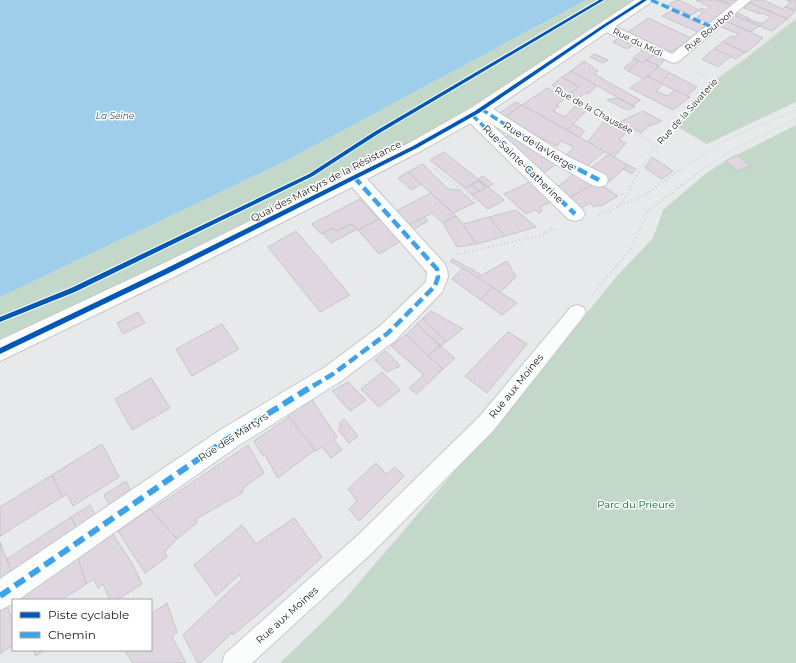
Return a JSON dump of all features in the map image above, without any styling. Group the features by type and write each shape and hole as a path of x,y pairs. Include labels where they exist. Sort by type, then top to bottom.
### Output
{"street":[{"name":"Quai des Martyrs de la Résistance","path":"0,351 168,271 410,150 476,112 645,0"},
{"name":"Rue de la Vierge","path":"476,112 599,180"},
{"name":"Rue Sainte-Catherine","path":"476,112 575,214"},
{"name":"Rue des Martyrs","path":"0,596 229,438 333,374 388,333 435,286 438,276 437,269 354,177"}],"lane":[{"name":"Rue Bourbon","path":"673,59 745,0"},
{"name":"Rue du Midi","path":"604,26 673,59"},
{"name":"Rue aux Moines","path":"234,663 365,544 486,424 577,312"}],"path":[{"path":"738,124 709,107 796,35"},
{"path":"743,60 748,62 763,51 772,56"},
{"path":"709,137 729,126 738,124 769,110 796,87"},
{"path":"577,312 630,250 648,211 696,174 731,151 796,119"},
{"path":"410,150 477,202"},
{"path":"684,216 739,174 752,179 796,157"}],"green space":[{"path":"586,0 639,0 444,124 356,171 0,342 0,297 282,163"},
{"path":"796,19 796,102 707,144 676,126 714,81 744,60"},
{"name":"Parc du Prieuré","path":"796,125 796,663 280,663 338,607 532,381 616,277 653,238 663,210 704,175 725,161"}],"water":[{"name":"La Seine","path":"0,0 586,0 282,163 0,297"}],"building":[{"path":"677,0 699,10 691,15 668,5"},
{"path":"696,0 717,0 733,6 709,23 697,17 703,13 699,10 701,8 706,10 710,7"},
{"path":"719,0 740,0 733,5"},
{"path":"754,0 763,0 783,9 785,7 795,11 788,19 750,3"},
{"path":"786,0 796,0 796,10 785,7 791,2"},
{"path":"750,3 787,19 772,31 759,26 771,17 744,8"},
{"path":"671,11 706,26 698,32 662,16"},
{"path":"737,13 749,18 746,20 734,15"},
{"path":"734,15 759,26 751,32 726,21"},
{"path":"648,18 691,38 674,51 664,52 625,34"},
{"path":"748,19 762,24 759,26 746,20"},
{"path":"726,21 763,38 747,52 723,42 731,36 734,37 739,34 719,26"},
{"path":"620,37 634,44 627,49 613,42"},
{"path":"723,42 745,52 736,59 714,49"},
{"path":"644,49 655,54 643,63 633,58"},
{"path":"714,49 731,56 718,67 702,59"},
{"path":"594,54 608,60 603,63 590,57"},
{"path":"655,54 666,59 659,66 646,60"},
{"path":"634,59 639,61 628,71 624,68"},
{"path":"646,60 659,66 644,79 628,71 639,61 643,63"},
{"path":"584,61 598,71 594,74 640,100 633,106 571,71"},
{"path":"658,67 670,73 660,83 647,76"},
{"path":"571,71 597,86 588,94 585,93 577,99 569,94 579,87 562,77"},
{"path":"670,73 697,87 687,96 660,83"},
{"path":"647,76 663,84 656,91 668,96 675,90 690,97 673,110 630,88"},
{"path":"562,77 579,87 569,94 552,85"},
{"path":"547,88 566,98 556,105 559,106 553,111 565,117 577,104 586,111 567,130 522,105"},
{"path":"616,98 635,107 627,110 607,100"},
{"path":"516,102 522,105 502,119 496,115"},
{"path":"522,105 605,151 582,170 562,159 574,147 561,141 557,146 502,119"},
{"path":"643,111 662,121 649,126 641,133 620,122"},
{"path":"605,120 626,132 619,140 626,143 614,157 588,142"},
{"path":"573,124 585,131 579,137 567,130"},
{"path":"513,133 559,162 541,175 502,139"},
{"path":"444,152 479,180 465,188 430,160"},
{"path":"609,154 628,165 609,182 587,171"},
{"path":"737,155 750,166 738,171 725,161"},
{"path":"652,157 673,171 662,179 645,168"},
{"path":"423,164 448,189 459,190 474,203 453,213 408,172"},
{"path":"628,165 636,169 632,174 623,169"},
{"path":"575,171 597,182 569,198 554,189 568,179"},
{"path":"408,172 421,184 411,190 398,178"},
{"path":"483,176 493,184 488,187 478,179"},
{"path":"479,180 504,200 488,209 472,195 486,187 478,181"},
{"path":"534,180 555,200 540,207 542,211 539,213 535,210 526,214 504,194"},
{"path":"478,181 486,187 479,191 471,185"},
{"path":"597,182 618,196 601,206 599,205 594,207 590,203 579,209 569,198"},
{"path":"471,185 479,191 472,195 465,188"},
{"path":"431,193 456,216 443,223 432,213 407,226 394,212"},
{"path":"360,199 379,219 358,230 351,224 337,231 333,228 321,234 312,224"},
{"path":"516,210 536,227 505,236 489,217"},
{"path":"456,216 476,244 457,247 443,223"},
{"path":"424,217 428,221 412,230 407,226"},
{"path":"489,217 505,236 476,244 463,224"},
{"path":"379,219 401,241 379,254 358,230"},
{"path":"351,224 357,229 331,243 323,233 333,228 337,231"},
{"path":"296,231 350,295 320,312 268,247"},
{"path":"453,259 481,275 477,278 450,261"},
{"path":"507,261 516,277 500,292 477,278"},
{"path":"463,268 492,287 481,300 452,279"},
{"path":"492,287 517,303 502,315 481,300"},
{"path":"431,311 463,329 446,342 423,318"},
{"path":"138,312 145,323 123,334 117,323"},
{"path":"423,318 446,342 441,346 417,324"},
{"path":"222,324 239,349 192,376 176,349"},
{"path":"417,324 440,346 428,356 406,335"},
{"path":"508,332 527,344 487,393 465,376"},
{"path":"406,335 443,369 417,394 409,388 424,375 391,346"},
{"path":"440,346 455,358 443,369 428,356"},
{"path":"385,351 400,366 387,372 375,360"},
{"path":"382,372 400,390 379,407 361,389"},
{"path":"151,378 170,408 132,430 115,399"},
{"path":"348,382 366,400 350,411 332,391"},
{"path":"312,400 337,437 334,440 342,450 331,458 322,447 316,451 287,415"},
{"path":"289,417 315,450 278,478 265,455 263,456 254,441"},
{"path":"344,419 358,436 349,443 338,430 341,427 339,424"},
{"path":"102,444 119,477 73,506 67,494 62,497 52,475"},
{"path":"248,445 264,473 244,487 242,493 196,519 197,523 177,539 151,510"},
{"path":"376,463 386,474 395,467 404,476 359,521 349,509 357,501 348,489"},
{"path":"52,475 62,497 0,536 0,507"},
{"path":"126,481 131,491 109,505 104,495"},
{"path":"90,505 96,516 77,529 71,517"},
{"path":"150,509 177,539 165,551 167,557 145,573 118,531"},
{"path":"71,517 77,529 12,573 7,559"},
{"path":"294,518 322,557 283,593 233,635 232,633 200,663 198,663 183,635 242,579 239,575 216,596 194,565 242,525 256,544"},
{"path":"113,534 133,565 142,584 119,599 110,599 103,584 98,588 94,579 86,584 78,558"},
{"path":"0,542 12,573 0,581"},
{"path":"78,558 86,584 63,599 17,599"},
{"path":"167,603 177,632 172,637 186,663 133,663 125,651 152,651 152,613"},
{"path":"7,606 12,618 12,646 0,654 0,611"},
{"path":"34,651 44,651 36,656"}],"marked path":[{"path":"651,0 712,27"},
{"path":"481,109 561,160 599,180"},
{"path":"472,115 575,214"},
{"path":"0,596 229,438 333,374 388,333 435,286 438,277 437,269 354,177"}],"cycle path":[{"path":"0,320 73,290 311,175 376,133 602,0"},
{"path":"0,351 167,271 415,147 477,112 645,0"}]}
